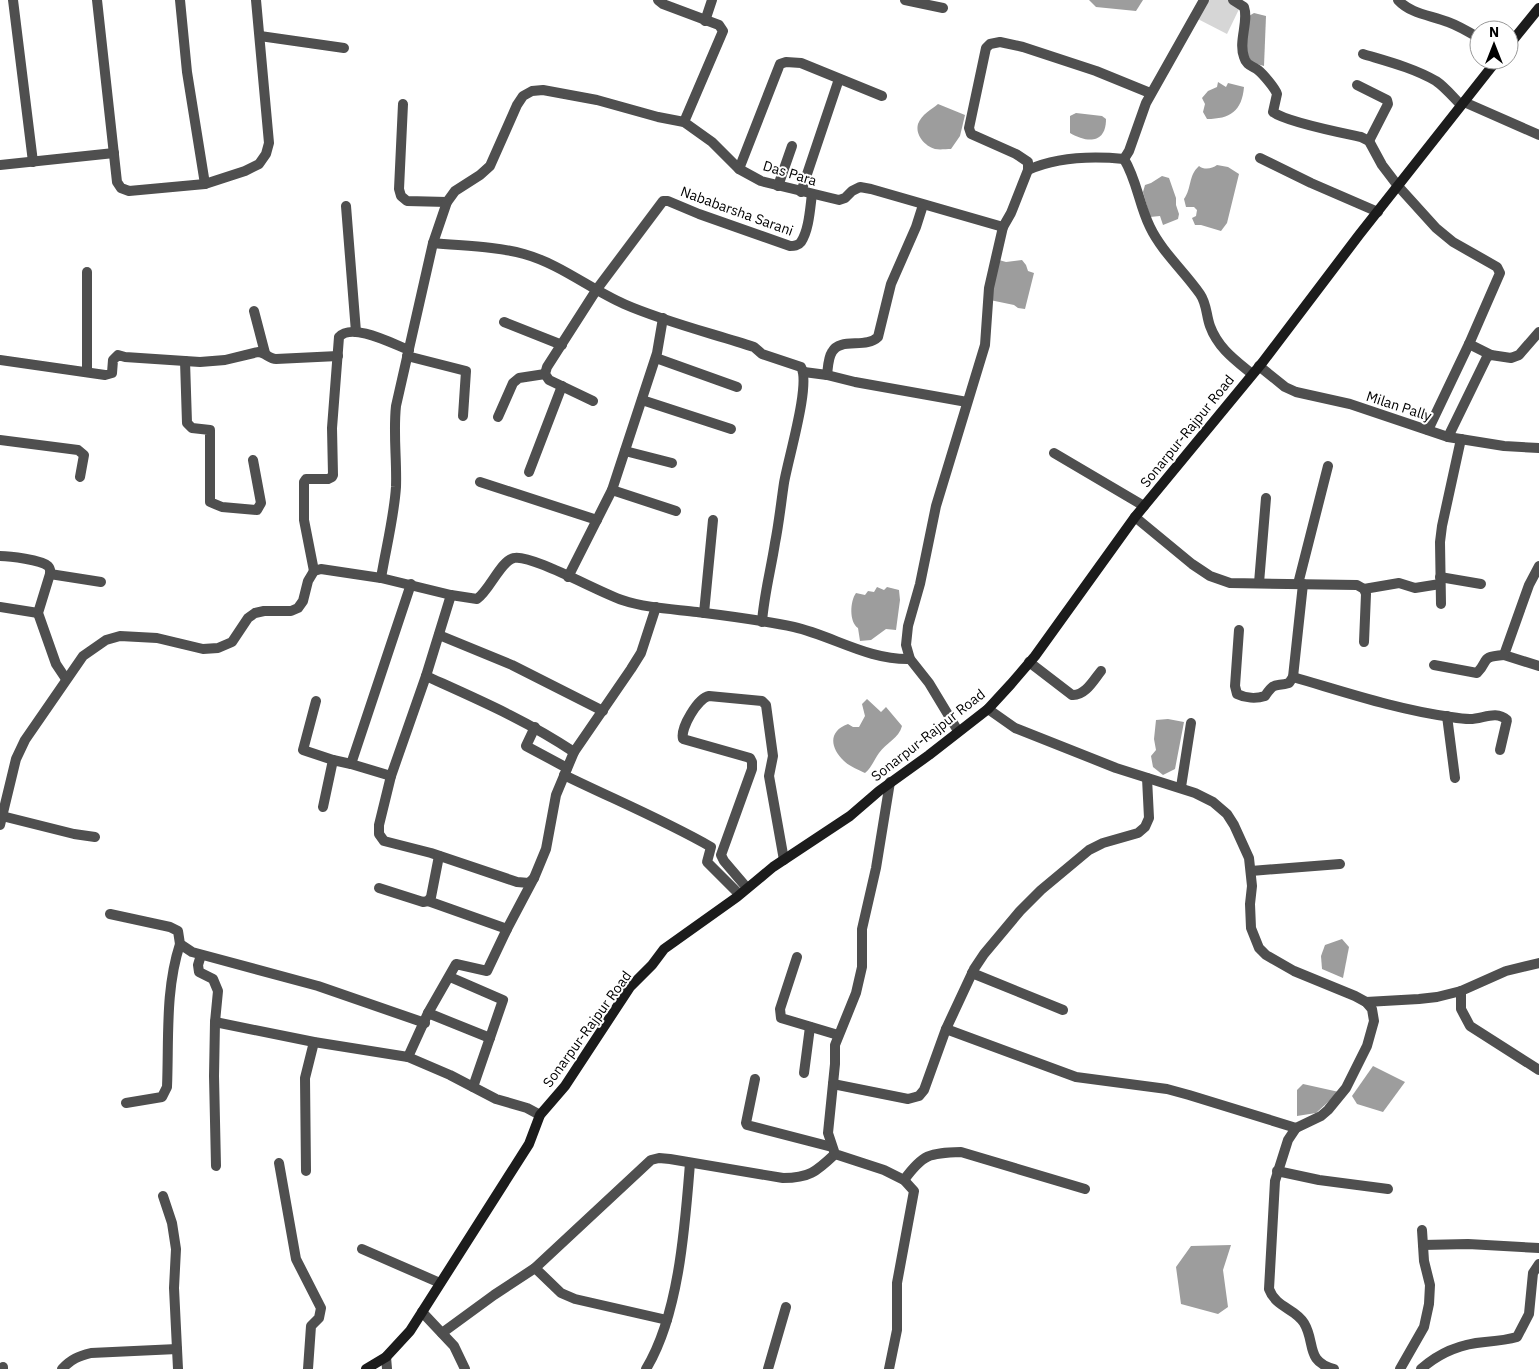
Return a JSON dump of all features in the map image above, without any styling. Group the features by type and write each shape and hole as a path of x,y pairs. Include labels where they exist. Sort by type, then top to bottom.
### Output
{"main road":[{"path":"1519,33 1539,8"},
{"name":"Sonarpur-Rajpur Road","path":"366,1369 386,1357 410,1332 528,1144 540,1115 565,1086 630,987 652,965 664,949 784,860 850,816 890,782 929,755 988,709 1030,662 1135,516 1255,370 1489,70"}],"street":[{"path":"14,0 33,162"},
{"path":"96,0 117,182 121,188 128,191 205,184 246,171 259,164 266,154 269,143 256,0"},
{"path":"180,0 187,72 205,184"},
{"path":"658,0 663,4 719,25 723,31 684,122"},
{"path":"706,21 712,0"},
{"path":"905,0 943,8"},
{"path":"1028,170 1040,164 1098,157 1124,159 1150,93 1204,0"},
{"path":"1233,0 1244,7 1246,12 1242,37 1244,60 1250,66 1259,70 1277,94 1273,112 1292,120 1361,137 1369,141 1382,164 1398,186 1423,215 1442,233 1470,253 1497,267 1500,272 1469,344 1428,430"},
{"path":"1398,0 1418,13 1446,21 1469,32"},
{"path":"260,36 344,48"},
{"path":"958,731 929,683 910,659 906,645 908,626 920,584 936,506 985,344 989,288 1003,227 1011,213 1028,170 1028,162 1016,154 971,134 969,128 986,48 990,44 1000,42 1022,47 1096,71 1150,93"},
{"path":"1363,54 1435,81 1462,103 1539,135"},
{"path":"739,169 780,64 786,62 801,63 882,96"},
{"path":"801,192 839,79"},
{"path":"1357,85 1383,98 1388,104 1369,141"},
{"name":"Das Para","path":"447,202 455,191 480,175 490,166 516,105 523,96 532,91 543,90 597,100 658,117 684,122 712,142 739,169 761,181 839,200 860,188 871,189 1003,227"},
{"path":"381,578 395,493 394,421 396,406 433,243 447,202 407,201 401,196 399,189 403,104"},
{"path":"778,186 792,146"},
{"path":"0,165 114,153"},
{"path":"1260,158 1378,212"},
{"name":"Milan Pally","path":"1124,159 1132,174 1150,228 1168,255 1202,298 1207,308 1210,325 1220,346 1255,370 1296,392 1350,404 1448,437 1504,446 1539,448"},
{"name":"Nababarsha Sarani","path":"597,289 663,201 668,201 790,246 796,246 800,242 805,230 812,194"},
{"path":"827,375 832,351 836,346 867,344 878,337 891,284 916,227 923,205"},
{"path":"346,206 356,332"},
{"path":"433,243 497,249 524,254 541,260 623,303 754,347 762,354 801,368 804,372 967,402"},
{"path":"87,272 87,372"},
{"path":"593,401 549,380 545,374 547,367 597,289"},
{"path":"254,311 265,353"},
{"path":"568,576 612,490 656,358 663,318"},
{"path":"504,322 562,345"},
{"path":"95,837 1,821 16,759 22,746 83,656 106,640 120,636 157,638 202,649 218,648 232,642 248,618 255,613 291,611 298,608 303,601 308,581 314,571 304,520 304,482 306,479 328,479 332,478 333,475 332,441 339,337 345,333 356,332 380,338 408,353 466,371 463,416"},
{"path":"1469,344 1491,354 1515,358 1519,356 1539,332"},
{"path":"0,360 110,375 112,373 113,360 118,354 125,357 185,361 225,360 258,352 265,353 276,360 338,356"},
{"path":"1448,437 1484,362 1491,354"},
{"path":"656,358 737,387"},
{"path":"185,361 187,423 192,428 210,430 210,502 222,507 257,510 261,503 253,460"},
{"path":"762,622 763,605 776,540 784,484 804,392 804,372"},
{"path":"498,417 513,383 518,378 545,374"},
{"path":"530,472 562,386"},
{"path":"642,400 732,429"},
{"path":"1441,604 1440,542 1461,439"},
{"path":"0,440 78,450 84,455 80,477"},
{"path":"625,451 672,463"},
{"path":"1054,453 1144,506"},
{"path":"1240,630 1235,686 1237,694 1243,697 1260,698 1265,696 1270,686 1289,683 1293,678 1300,584 1328,466"},
{"path":"480,482 596,520"},
{"path":"612,490 676,511"},
{"path":"1259,583 1266,498"},
{"path":"1135,516 1192,564 1210,576 1230,583 1357,584 1364,589 1366,594 1364,642"},
{"path":"704,613 713,520"},
{"path":"0,556 46,565 50,569 38,613 56,664 66,680"},
{"path":"314,571 321,569 334,570 381,578 451,595 477,599 483,595 511,558 519,557 528,559 623,601 815,632 864,652 885,658 910,659"},
{"path":"1504,655 1529,584 1539,566"},
{"path":"50,574 101,582"},
{"path":"1364,589 1399,583 1415,588 1440,581 1480,584"},
{"path":"351,764 412,584"},
{"path":"451,595 426,676 391,776 379,825 380,834 384,841 439,856 517,882 528,882 534,878"},
{"path":"0,607 38,613"},
{"path":"408,1057 425,1023 428,1012 456,964 487,971 546,850 556,795 574,752 632,670 641,653 656,607"},
{"path":"439,635 512,666 603,711"},
{"path":"1434,665 1477,673 1487,658 1504,655 1539,666"},
{"path":"1030,662 1072,695 1078,696 1101,672"},
{"path":"426,676 535,727 574,752"},
{"path":"1293,678 1359,696 1447,716 1470,719 1491,715 1502,716 1507,720 1500,750"},
{"path":"743,891 721,855 752,769 752,762 750,758 683,739 682,729 698,703 704,697 762,701 766,705 773,756 768,776 784,860"},
{"path":"316,701 303,750 391,776"},
{"path":"988,709 1015,728 1116,768 1181,788 1213,802 1226,814 1241,839 1249,858 1251,871 1251,928 1259,948 1266,955 1294,971 1342,990 1366,1002 1372,1009 1374,1021 1367,1046 1356,1071 1328,1110 1321,1116 1296,1128 1288,1140 1277,1171 1274,1193 1269,1289 1272,1297 1278,1304 1301,1318 1308,1330 1315,1358 1320,1364 1334,1369"},
{"path":"1447,716 1456,778"},
{"path":"1181,788 1191,723"},
{"path":"535,727 526,746 566,771 675,826 711,847 707,862 743,891"},
{"path":"323,807 333,760"},
{"path":"833,1084 902,1098 914,1099 919,1096 924,1090 946,1029 972,973 989,947 1041,890 1089,850 1103,843 1138,833 1145,827 1149,818 1147,778"},
{"path":"833,1151 828,1133 835,1045 856,993 862,967 862,929 876,868 890,782"},
{"path":"428,901 431,897 439,856"},
{"path":"1251,871 1340,864"},
{"path":"379,888 423,902 428,901 507,929"},
{"path":"110,914 170,927 178,931 180,944 175,961 170,999 166,1046 167,1087 165,1093 162,1097 126,1103"},
{"path":"180,944 185,949 200,955 318,986 425,1023"},
{"path":"200,955 199,972 213,980 218,991 215,1022 214,1076 216,1166"},
{"path":"797,957 779,1014 781,1018 838,1035"},
{"path":"1366,1002 1418,999 1461,991 1506,971 1539,963"},
{"path":"972,973 1063,1010"},
{"path":"450,977 503,1000 473,1087"},
{"path":"1461,991 1461,1009 1470,1026 1539,1070"},
{"path":"428,1012 490,1038"},
{"path":"215,1022 314,1042 408,1057 450,1075 496,1099 527,1108 540,1115"},
{"path":"804,1073 810,1027"},
{"path":"946,1029 1076,1077 1166,1089 1296,1128"},
{"path":"306,1171 304,1078 314,1042"},
{"path":"755,1079 747,1125 833,1151 884,1170 904,1180 914,1191 897,1283 897,1330 889,1369"},
{"path":"442,1333 535,1268 651,1160 664,1158 690,1164 783,1178 798,1178 811,1175 833,1151"},
{"path":"904,1180 916,1164 924,1158 944,1152 961,1152 1085,1189"},
{"path":"279,1163 296,1259 321,1308 319,1318 311,1326 308,1369"},
{"path":"646,1369 662,1338 667,1320 680,1254 690,1164"},
{"path":"1277,1171 1319,1180 1388,1189"},
{"path":"163,1196 172,1223 176,1249 174,1288 178,1369"},
{"path":"1400,1369 1424,1327 1429,1304 1430,1285 1424,1261 1422,1230"},
{"path":"1423,1245 1468,1244 1539,1248"},
{"path":"362,1249 440,1283"},
{"path":"1421,1369 1438,1355 1454,1348 1517,1337 1535,1304 1530,1292 1533,1273 1539,1264"},
{"path":"535,1268 561,1293 575,1299 667,1320"},
{"path":"768,1369 786,1307"},
{"path":"422,1312 454,1346 465,1369"},
{"path":"62,1369 79,1356 92,1353 177,1349"},
{"path":"386,1357 387,1369"}],"shaded area":[{"path":"1089,0 1143,0 1136,11 1096,7"},
{"path":"1205,0 1230,0 1241,5 1227,34 1194,17"},
{"path":"1254,13 1266,16 1264,66 1253,63 1245,52 1249,16"},
{"path":"1218,82 1226,87 1228,83 1244,87 1241,102 1228,115 1207,119 1203,112 1205,104 1202,98 1208,91 1217,87"},
{"path":"938,104 965,115 960,136 951,149 931,148 919,136 918,124 927,112"},
{"path":"1076,113 1102,116 1106,119 1103,133 1099,137 1089,140 1070,133 1070,116"},
{"path":"1217,165 1228,167 1239,174 1227,223 1221,231 1195,225 1192,218 1196,216 1197,210 1194,207 1186,207 1184,199 1193,174 1199,166 1208,168"},
{"path":"1162,176 1169,178 1179,214 1178,219 1163,225 1160,216 1150,217 1143,192 1145,185"},
{"path":"999,260 1006,262 1022,260 1028,271 1034,273 1025,309 990,300"},
{"path":"877,587 884,590 887,587 899,590 900,600 896,630 886,629 871,640 860,641 858,628 853,621 851,611 854,597 856,593 865,595 868,591 874,592"},
{"path":"867,699 881,712 886,707 902,726 898,734 882,749 865,773 851,766 839,756 833,740 837,731 848,724 853,727 859,727 865,716 862,704"},
{"path":"1168,719 1184,722 1175,769 1163,775 1153,767 1151,756 1156,750 1154,739 1156,720"},
{"path":"1342,939 1349,947 1343,978 1322,969 1321,956 1325,945"},
{"path":"1373,1066 1405,1082 1383,1112 1357,1104 1352,1096"},
{"path":"1303,1084 1339,1092 1316,1113 1297,1116 1297,1090"},
{"path":"1231,1245 1223,1270 1228,1307 1218,1314 1181,1304 1176,1267 1191,1246"}]}
